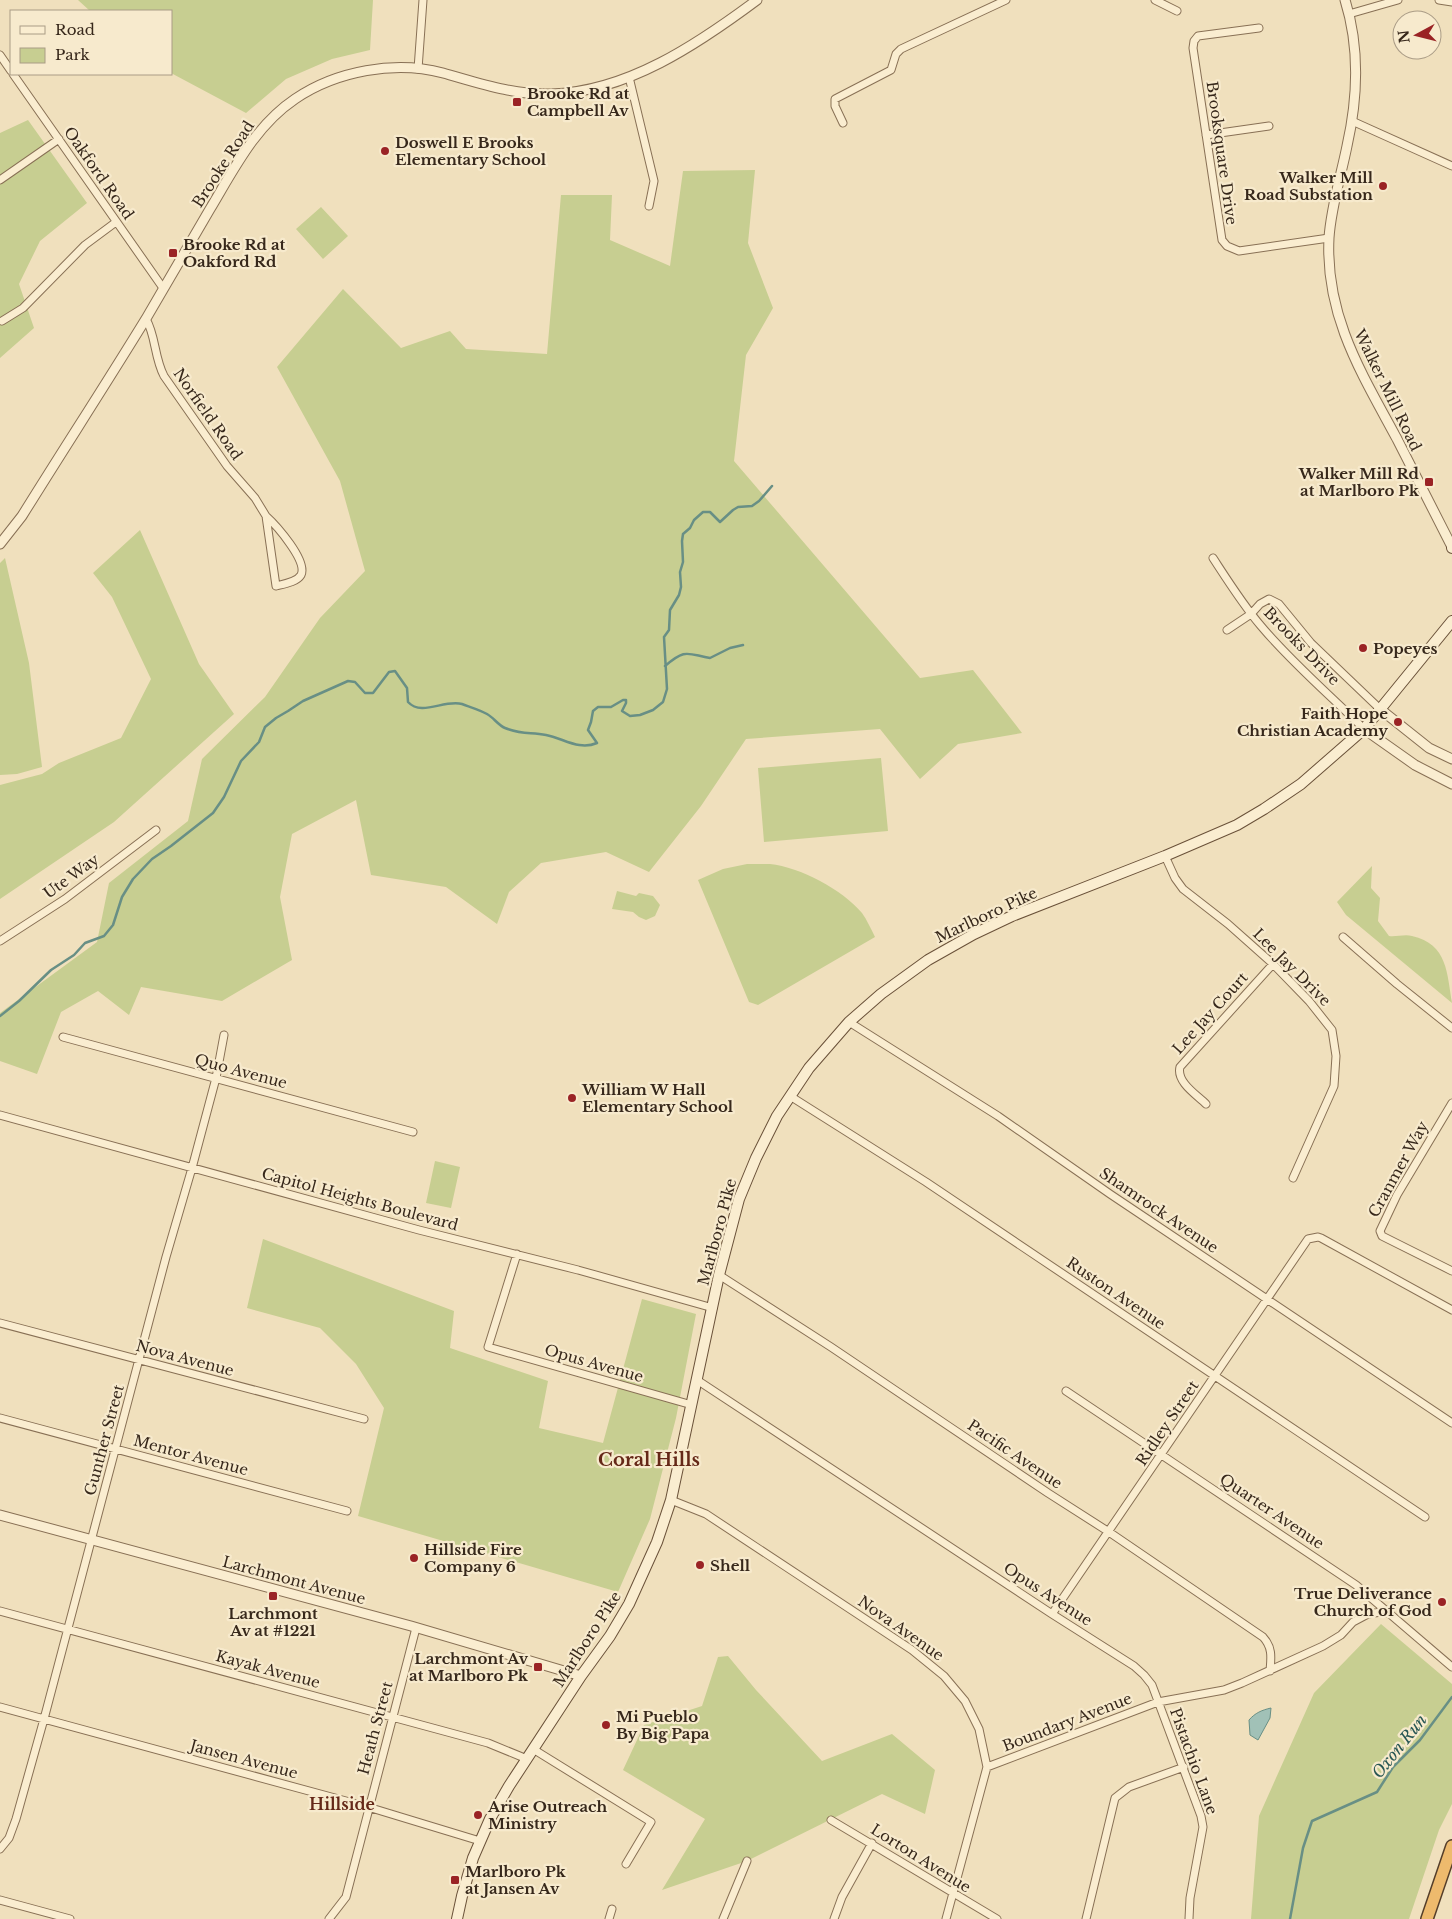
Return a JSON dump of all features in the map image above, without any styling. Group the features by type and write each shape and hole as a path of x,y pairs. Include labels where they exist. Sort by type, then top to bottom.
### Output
{"highway":[{"path":"1427,1919 1452,1846"}],"main road":[{"name":"Marlboro Pike","path":"457,1919 467,1878 490,1819 533,1749 610,1636 629,1604 657,1542 671,1500 719,1275 739,1199 746,1179 777,1116 821,1053 849,1022 881,994 928,960 974,934 1020,913 1165,856 1237,824 1264,809 1319,770 1364,729 1452,621"}],"street":[{"path":"418,68 423,0"},
{"name":"Brooke Road","path":"0,544 22,516 146,319 244,152 266,123 295,99 330,81 365,72 418,68 508,91 532,94 553,94 589,89 629,77 655,65 702,38 757,0"},
{"path":"843,123 835,106 836,99 891,70 896,54 901,49 1006,0"},
{"path":"1155,0 1177,11"},
{"name":"Walker Mill Road","path":"1346,0 1353,32 1356,88 1352,121 1329,238 1334,300 1347,343 1452,547"},
{"path":"1349,14 1398,0"},
{"path":"1439,0 1452,2"},
{"name":"Brooksquare Drive","path":"1259,28 1198,36 1193,48 1220,235 1227,246 1239,252 1329,238"},
{"name":"Oakford Road","path":"0,55 10,69"},
{"name":"Oakford Road","path":"14,75 163,288"},
{"path":"629,77 654,181 650,206"},
{"path":"1352,121 1452,166"},
{"path":"1206,135 1269,126"},
{"path":"0,180 58,139"},
{"path":"2,321 23,308 85,245 116,222"},
{"name":"Norfield Road","path":"146,319 151,328 157,362 164,376 227,466 255,498 266,516 275,524 296,552 301,567 301,574 296,579 276,586 266,516"},
{"path":"1213,558 1252,614 1227,630"},
{"name":"Brooks Drive","path":"1452,759 1429,748 1380,709 1311,643 1279,604 1269,599 1260,604 1252,614 1281,648 1364,729 1415,765 1452,784"},
{"name":"Ute Way","path":"0,941 65,899 156,830"},
{"name":"Lee Jay Drive","path":"1165,856 1175,878 1187,893 1228,924 1273,964 1326,1021 1333,1035 1336,1056 1334,1086 1293,1178"},
{"path":"1344,937 1397,984 1452,1028"},
{"name":"Lee Jay Court","path":"1206,1104 1183,1082 1180,1076 1180,1067 1273,964"},
{"name":"Shamrock Avenue","path":"849,1022 998,1116 1452,1423"},
{"name":"Gunther Street","path":"0,1849 9,1838 16,1819 44,1719 166,1258 216,1078 224,1034"},
{"name":"Quo Avenue","path":"63,1037 413,1132"},
{"name":"Ruston Avenue","path":"790,1096 926,1182 1425,1517"},
{"name":"Cranmer Way","path":"1452,1103 1397,1195 1380,1230 1382,1236 1452,1271"},
{"name":"Capitol Heights Boulevard","path":"0,1115 713,1308"},
{"name":"Ridley Street","path":"1052,1614 1310,1238 1318,1237 1452,1310"},
{"name":"Opus Avenue","path":"516,1254 488,1347 692,1406"},
{"name":"Pacific Avenue","path":"719,1275 831,1347 1263,1637 1268,1642 1272,1652 1270,1671"},
{"name":"Nova Avenue","path":"0,1323 364,1419"},
{"name":"Opus Avenue","path":"697,1380 1140,1670 1152,1685 1158,1702"},
{"name":"Quarter Avenue","path":"1066,1391 1324,1562 1356,1585 1452,1667"},
{"name":"Mentor Avenue","path":"0,1418 347,1511"},
{"name":"Nova Avenue","path":"671,1500 706,1514 912,1650 953,1685 966,1701 979,1729 987,1767 946,1919"},
{"name":"Larchmont Avenue","path":"0,1515 416,1628 581,1676"},
{"name":"Kayak Avenue","path":"0,1611 488,1743 527,1759"},
{"path":"1158,1702 1224,1690 1270,1671 1328,1643 1340,1635 1353,1622 1368,1614 1381,1612 1392,1615"},
{"name":"Heath Street","path":"329,1919 346,1897 416,1628"},
{"name":"Boundary Avenue","path":"987,1767 1158,1702"},
{"name":"Pistachio Lane","path":"1158,1702 1202,1816 1203,1826 1190,1898 1189,1919"},
{"name":"Jansen Avenue","path":"0,1707 368,1807 480,1841"},
{"path":"533,1749 651,1822 626,1864"},
{"path":"1086,1919 1115,1798 1129,1788 1184,1767"},
{"name":"Lorton Avenue","path":"831,1820 997,1919"},
{"path":"834,1919 842,1897 872,1844"},
{"path":"724,1919 747,1861"},
{"path":"0,1900 70,1919"},
{"path":"609,1919 612,1908"}],"green space":[{"path":"78,0 373,0 370,50 332,59 286,79 246,113 172,74 172,10 89,10"},
{"path":"28,120 87,203 40,241 19,284 34,328 0,358 0,133"},
{"path":"755,170 748,243 773,308 746,355 734,461 920,678 973,670 1022,733 958,744 920,779 880,729 746,739 701,806 649,872 606,852 541,863 509,892 497,924 446,887 371,875 356,800 292,834 280,897 292,960 222,1001 141,987 129,1015 98,991 61,1012 37,1074 0,1061 0,1013 97,942 109,883 188,821 202,759 265,697 320,618 365,571 340,481 277,367 343,289 401,348 450,331 466,349 547,354 561,195 612,195 610,240 670,266 683,171"},
{"path":"321,207 348,236 323,259 296,229"},
{"path":"140,530 199,664 234,714 114,822 0,899 0,785 42,774 59,763 121,738 151,679 112,597 93,573"},
{"path":"5,558 29,663 42,767 17,774 0,775 0,563"},
{"path":"881,758 888,831 764,842 758,768"},
{"path":"747,864 782,866 820,881 854,904 864,916 875,937 758,1005 749,1002 698,880 723,869"},
{"path":"1372,866 1371,888 1380,898 1378,921 1389,936 1412,936 1424,940 1433,946 1439,953 1447,971 1452,1003 1346,915 1337,902"},
{"path":"617,891 636,896 639,893 653,896 660,905 655,916 646,920 633,912 612,909"},
{"path":"435,1161 460,1167 451,1208 426,1203"},
{"path":"263,1239 454,1311 450,1348 548,1381 539,1428 603,1443 642,1299 696,1314 676,1418 650,1519 618,1592 358,1516 384,1408 356,1364 320,1328 247,1308"},
{"path":"1381,1624 1452,1684 1452,1804 1439,1830 1409,1919 1251,1919 1259,1816 1314,1693"},
{"path":"728,1656 756,1690 822,1761 892,1734 935,1770 925,1814 882,1794 747,1861 662,1890 705,1819 623,1770 644,1725 702,1706 718,1657"}],"water":[{"path":"1271,1708 1270,1718 1258,1740 1250,1735 1249,1720 1259,1712"}],"waterway":[{"path":"0,1016 19,1001 51,970 74,955 85,943 104,936 113,925 122,897 133,879 152,859 213,813 224,797 241,761 259,742 265,727 303,701 348,681 355,682 365,693 373,693 389,672 395,671 407,688 408,702 414,706 426,708 455,703 462,704 487,714 503,727 511,730 546,735 584,746 597,743 588,730 593,711 598,707 611,707 626,700 622,711 630,716 640,715 653,710 663,702 667,689 664,637 669,630 670,610 679,595 681,587 680,572 683,562 683,534 703,512 710,512 720,522 738,507 752,506 772,486"},
{"path":"665,666 682,655 691,654 710,658 730,648 743,645"},
{"name":"Oxon Run","path":"1290,1919 1303,1848 1312,1821 1377,1792 1393,1767 1420,1740 1452,1697"}],"place":[{"name":"Brooke Rd at Campbell Av","path":"517,102"},
{"name":"Doswell E Brooks Elementary School","path":"385,151"},
{"name":"Walker Mill Road Substation","path":"1383,186"},
{"name":"Brooke Rd at Oakford Rd","path":"173,253"},
{"name":"Walker Mill Rd at Marlboro Pk","path":"1429,482"},
{"name":"Popeyes","path":"1363,648"},
{"name":"Faith Hope Christian Academy","path":"1398,722"},
{"name":"William W Hall Elementary School","path":"572,1098"},
{"name":"Hillside Fire Company 6","path":"414,1558"},
{"name":"Shell","path":"700,1565"},
{"name":"Larchmont Av at #1221","path":"273,1596"},
{"name":"True Deliverance Church of God","path":"1442,1602"},
{"name":"Larchmont Av at Marlboro Pk","path":"538,1667"},
{"name":"Mi Pueblo By Big Papa","path":"606,1725"},
{"name":"Arise Outreach Ministry","path":"478,1815"},
{"name":"Marlboro Pk at Jansen Av","path":"455,1880"}],"district":[{"name":"Coral Hills","path":"649,1460"},
{"name":"Hillside","path":"342,1804"}]}
